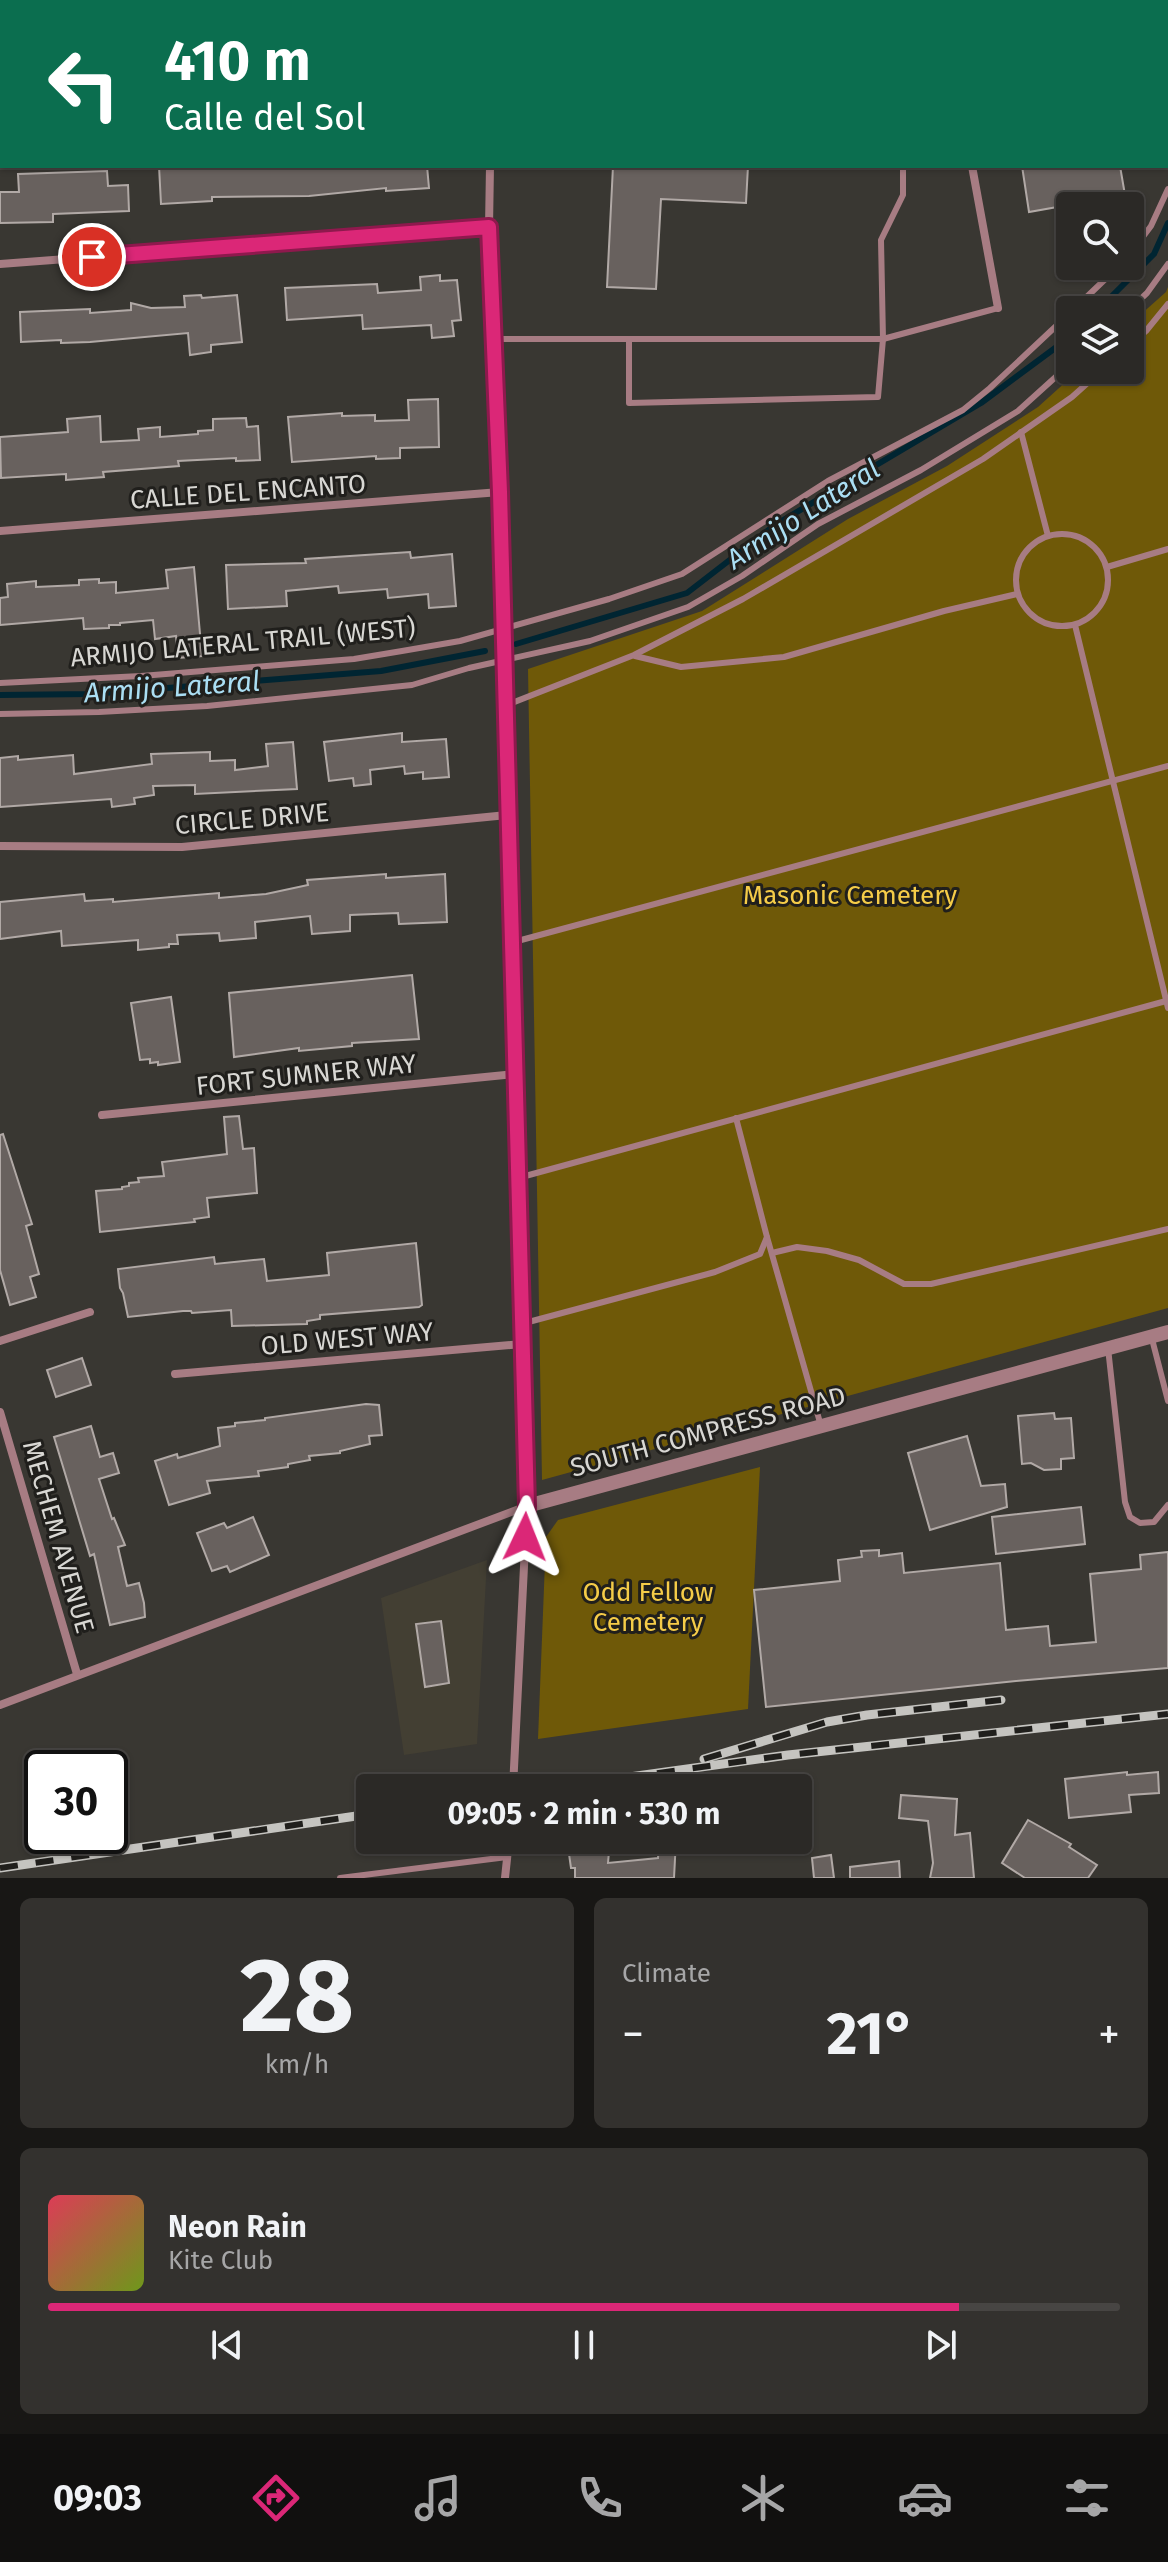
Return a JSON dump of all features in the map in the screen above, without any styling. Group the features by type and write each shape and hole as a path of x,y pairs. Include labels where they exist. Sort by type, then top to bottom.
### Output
{"street":[{"path":"490,168 489,227 500,492 527,1506 514,1774"},
{"path":"972,168 998,308"},
{"path":"0,264 489,227"},
{"name":"CALLE DEL ENCANTO","path":"0,531 500,492"},
{"name":"CIRCLE DRIVE","path":"0,846 182,847 507,815"},
{"name":"FORT SUMNER WAY","path":"102,1115 514,1074"},
{"path":"0,1341 90,1312"},
{"name":"SOUTH COMPRESS ROAD","path":"0,1705 527,1506 1168,1332"},
{"name":"OLD WEST WAY","path":"175,1374 522,1344"},
{"name":"MECHEM AVENUE","path":"0,1412 77,1674"},
{"path":"505,1878 507,1854"}],"lane":[{"path":"629,339 629,403 878,397 883,339 881,240 903,195 903,168"},
{"path":"1144,235 1168,189"},
{"path":"1144,296 1168,264"},
{"name":"ARMIJO LATERAL TRAIL (WEST)","path":"1088,296 1105,280"},
{"path":"1144,333 1168,304"},
{"path":"494,339 883,339 998,308"},
{"name":"ARMIJO LATERAL TRAIL (WEST)","path":"0,683 141,676 354,659 460,641 609,599 682,574 828,481 963,410 1056,327"},
{"path":"0,714 207,706 412,685 469,668 590,641 688,607 742,576 818,524 921,470 1018,411 1056,377"},
{"path":"504,706 634,655 743,599 983,459 1086,384"},
{"path":"1021,432 1048,536"},
{"path":"1066,534 1084,539 1098,551 1107,567 1108,585 1103,603 1091,617 1075,625 1057,627 1040,622 1025,610 1017,594 1015,576 1020,558 1032,544 1048,536 1066,534"},
{"path":"1107,567 1168,549"},
{"path":"634,655 681,667 784,657 944,611 1017,594"},
{"path":"517,1178 1168,1006 1075,625"},
{"path":"510,943 1168,766"},
{"path":"736,1118 821,1426"},
{"path":"772,1253 797,1247 827,1251 859,1260 904,1284 931,1284 1168,1229"},
{"path":"521,1324 715,1272 760,1254 767,1237"},
{"path":"1151,1336 1168,1401"},
{"path":"1108,1348 1125,1502 1130,1517 1140,1523 1154,1522 1168,1505"},
{"path":"340,1878 507,1857"}],"shaded area":[{"path":"487,1560 477,1744 404,1755 381,1598"}],"green space":[{"name":"Masonic Cemetery","path":"1168,287 1168,1308 542,1480 528,669 702,611 848,519 947,466 1038,407 1063,384 1144,384 1144,312"},
{"name":"Odd Fellow Cemetery","path":"760,1467 748,1709 538,1739 546,1537 558,1520"}],"building":[{"path":"159,168 427,168 429,188 386,191 386,188 309,196 212,197 212,201 161,204"},
{"path":"613,168 748,168 746,203 661,199 656,289 607,287"},
{"path":"1022,168 1120,168 1124,192 1056,192 1056,207 1029,212"},
{"path":"107,171 108,186 128,185 129,211 53,214 53,222 0,223 0,192 19,192 18,174"},
{"path":"440,275 440,281 457,280 461,320 452,321 454,336 432,338 431,325 363,329 362,315 287,320 285,288 377,284 378,293 421,290 420,277"},
{"path":"201,295 202,298 237,295 242,342 211,345 211,352 190,355 188,333 90,342 21,342 20,312 131,310 131,303 151,308 185,307 184,296"},
{"path":"438,399 439,447 400,448 400,458 376,459 376,456 292,462 288,417 342,413 342,416 375,415 375,421 409,420 408,400"},
{"path":"100,416 101,442 139,440 138,429 160,427 160,437 198,434 198,431 213,430 213,419 246,418 247,427 258,426 260,460 178,461 179,466 103,472 104,477 66,480 66,474 1,478 0,437 68,432 67,419"},
{"path":"410,552 411,558 452,554 456,606 429,608 428,594 388,598 387,589 339,593 338,586 286,591 287,606 228,609 226,565 306,563 305,559"},
{"path":"194,567 202,656 178,658 176,636 155,639 153,620 84,629 83,618 0,625 0,598 8,597 7,584 36,581 36,587 79,585 79,580 99,579 99,583 116,582 116,593 168,588 166,570"},
{"path":"402,733 402,742 446,739 449,777 423,779 423,772 405,774 404,766 370,770 371,784 354,786 353,778 329,781 324,742"},
{"path":"293,742 297,789 195,794 195,785 153,786 154,795 134,798 135,804 112,807 111,799 0,807 0,758 18,756 18,760 73,755 74,774 152,764 151,754 210,752 210,761 235,760 235,770 268,766 266,744"},
{"path":"386,874 386,878 445,874 447,922 399,924 398,913 350,915 350,931 312,934 310,916 255,922 256,938 220,941 219,933 177,935 178,944 138,950 138,940 62,946 61,931 0,939 0,902 84,894 85,901 113,899 113,902 219,893 219,898 266,894 308,885 307,880"},
{"path":"412,975 419,1039 352,1043 352,1046 299,1051 299,1048 234,1057 229,993"},
{"path":"171,997 180,1062 158,1065 158,1062 150,1063 150,1059 140,1060 131,1003"},
{"path":"239,1116 243,1149 254,1148 257,1193 207,1198 209,1217 194,1219 195,1222 100,1232 96,1191 122,1189 129,1183 139,1182 138,1178 164,1176 162,1162 227,1154 224,1117"},
{"path":"3,1134 32,1224 26,1226 39,1274 30,1277 36,1297 10,1305 0,1270 0,1135"},
{"path":"416,1243 422,1305 419,1307 320,1315 320,1319 307,1321 307,1324 232,1326 231,1310 128,1317 120,1288 118,1269 214,1257 215,1264 264,1259 267,1281 329,1275 327,1253"},
{"path":"82,1358 91,1385 56,1397 47,1370"},
{"path":"366,1404 379,1405 382,1435 369,1436 370,1444 340,1453 309,1456 310,1460 288,1464 288,1467 258,1471 259,1476 207,1481 210,1493 169,1505 155,1461 220,1446 218,1428"},
{"path":"1054,1413 1055,1419 1071,1418 1074,1458 1061,1459 1061,1469 1044,1470 1031,1463 1022,1464 1018,1416"},
{"path":"91,1426 100,1457 113,1453 119,1473 99,1479 112,1519 125,1545 118,1547 127,1586 139,1583 144,1603 145,1617 110,1625 94,1554 90,1556 54,1437"},
{"path":"967,1436 981,1486 1005,1484 1007,1507 930,1530 908,1453"},
{"path":"1081,1507 1085,1544 996,1554 992,1517"},
{"path":"253,1517 269,1555 230,1572 227,1566 212,1571 197,1533 224,1523 227,1528"},
{"path":"879,1550 879,1556 902,1553 904,1573 1000,1563 1006,1630 1048,1626 1050,1646 1096,1642 1090,1574 1141,1569 1140,1555 1168,1552 1168,1668 766,1707 754,1590 840,1581 838,1560 862,1557 861,1551"},
{"path":"441,1621 449,1683 425,1687 416,1624"},
{"path":"1127,1772 1127,1775 1158,1772 1159,1793 1129,1795 1131,1812 1069,1818 1065,1779"},
{"path":"901,1795 957,1799 955,1835 970,1833 974,1878 930,1878 933,1863 928,1821 899,1818"},
{"path":"1028,1820 1071,1844 1069,1847 1097,1865 1088,1878 1025,1878 1002,1863"},
{"path":"569,1854 609,1854 608,1863 675,1854 674,1878 575,1878 575,1868 571,1868"},
{"path":"831,1855 834,1878 814,1878 812,1858"},
{"path":"899,1861 900,1878 850,1878 850,1867"}],"waterway":[{"name":"Armijo Lateral","path":"1112,296 1154,254 1168,223"},
{"name":"Armijo Lateral","path":"516,644 687,593 775,525 981,403 1056,347"},
{"name":"Armijo Lateral","path":"0,695 91,694 381,671 485,651"}],"railway":[{"path":"704,1759 827,1722 1001,1700"},
{"path":"651,1774 788,1755 1168,1714"},
{"path":"0,1868 356,1816"}],"route":[{"path":"92,257 489,227 500,492 527,1506 525,1537"}]}
